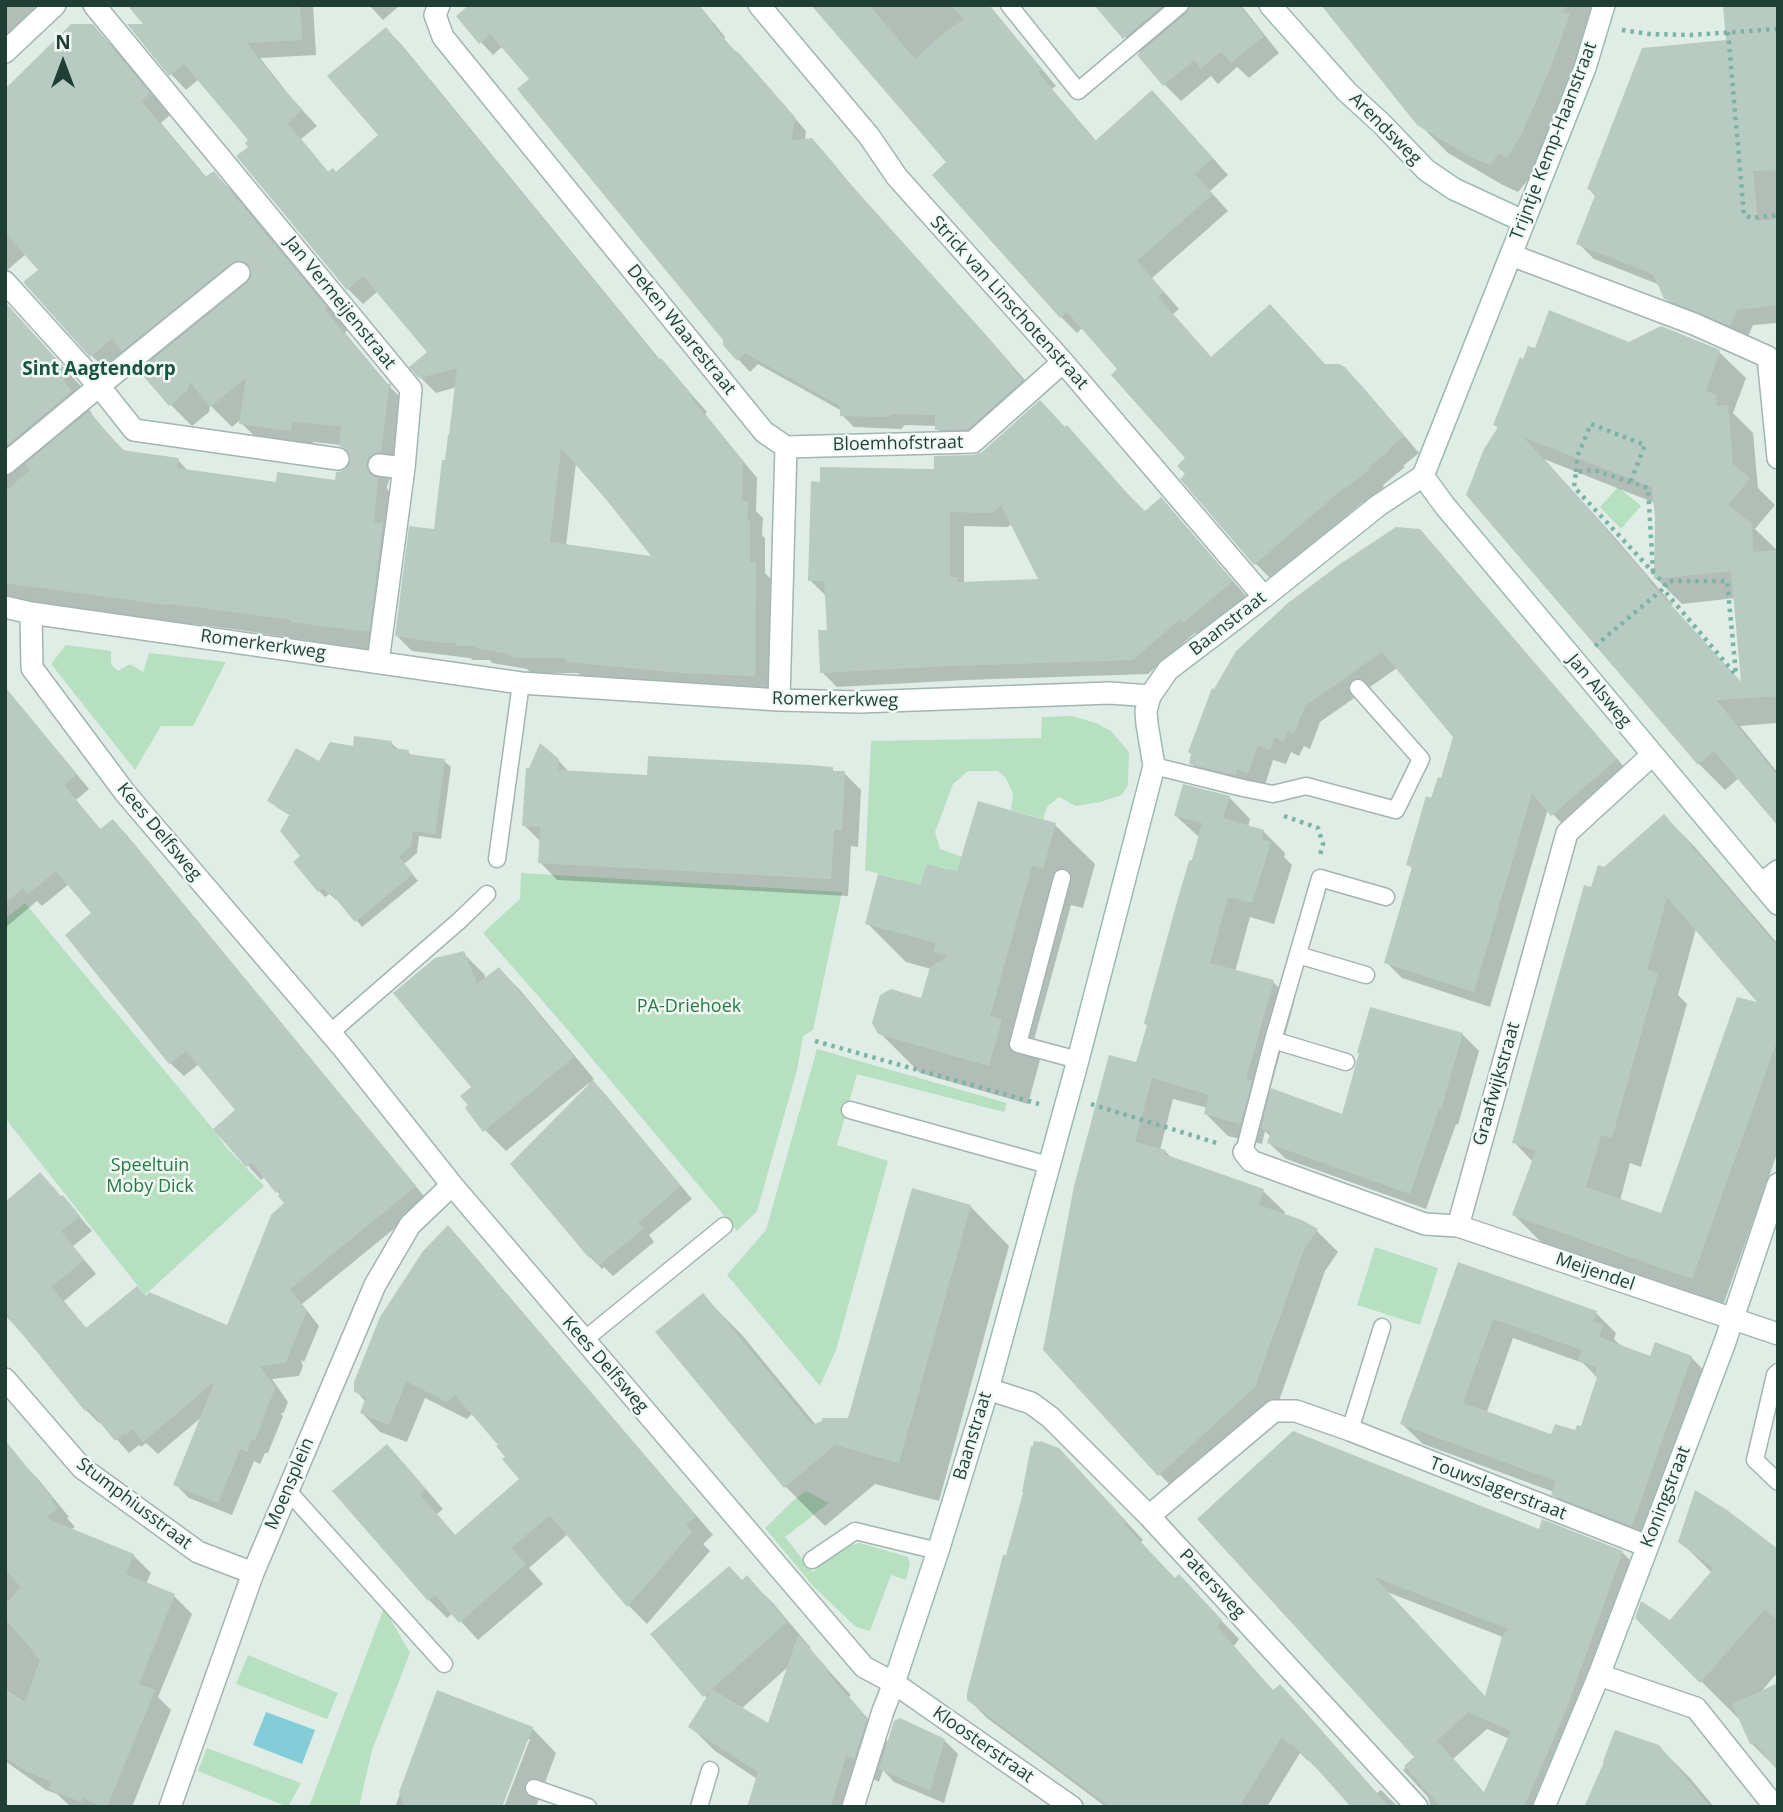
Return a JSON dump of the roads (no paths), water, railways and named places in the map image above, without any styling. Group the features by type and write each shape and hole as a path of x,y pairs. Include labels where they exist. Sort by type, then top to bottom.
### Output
{"street":[{"path":"5,52 55,5"},
{"name":"Jan Vermeijenstraat","path":"94,5 277,241 411,390 404,468 379,662"},
{"name":"Deken Waarestraat","path":"439,5 435,15 443,37 764,432 786,447"},
{"name":"Strick van Linschotenstraat","path":"759,5 869,136 897,177 1063,362 1264,597"},
{"name":"Arendsweg","path":"1270,5 1347,92 1426,170 1454,189 1523,221"},
{"name":"Trijntje Kemp-Haanstraat","path":"1511,255 1585,68 1604,5"},
{"path":"1423,477 1511,255 1773,356 1778,458"},
{"path":"5,464 239,273"},
{"path":"5,282 99,386 134,430 338,459"},
{"name":"Bloemhofstraat","path":"786,447 973,442 1063,362"},
{"path":"779,700 786,447"},
{"path":"379,465 404,468"},
{"name":"Baanstraat","path":"853,1807 938,1551 988,1389 1078,1060 1154,766 1146,711 1150,696 1168,670 1379,505 1423,477"},
{"name":"Jan Alsweg","path":"1423,477 1778,904"},
{"name":"Romerkerkweg","path":"5,607 31,613 521,682 779,700 859,702 1110,693 1150,696"},
{"name":"Kees Delfsweg","path":"31,613 32,668 125,794 330,1033 452,1185 864,1667 894,1683"},
{"name":"Graafwijkstraat","path":"1458,1226 1567,833 1652,755"},
{"path":"1761,884 1778,871"},
{"path":"1244,1152 1251,1161 1413,1220 1425,1224 1458,1226"},
{"name":"Koningstraat","path":"1544,1807 1599,1675 1733,1319 1778,1184"},
{"name":"Moensplein","path":"170,1807 253,1573 375,1285 410,1226 452,1185"},
{"name":"Meijendel","path":"1458,1226 1778,1334"},
{"name":"Stumphiusstraat","path":"5,1379 82,1468 198,1552 253,1573"},
{"name":"Patersweg","path":"988,1389 1031,1403 1051,1417 1149,1516 1417,1807"},
{"name":"Touwslagerstraat","path":"1149,1516 1274,1411 1296,1411 1647,1546"},
{"path":"1599,1675 1696,1708 1775,1807"},
{"name":"Kloosterstraat","path":"894,1683 1072,1807"}],"lane":[{"path":"1009,5 1079,90 1181,5"},
{"path":"497,859 521,682"},
{"path":"1154,766 1273,794 1306,786 1396,810 1421,760 1358,688"},
{"path":"1062,878 1018,1044 1078,1060"},
{"path":"1244,1152 1320,878 1387,897"},
{"path":"330,1033 487,894"},
{"path":"1298,955 1366,975"},
{"path":"1273,1040 1346,1062"},
{"path":"850,1110 1048,1165"},
{"path":"584,1340 724,1226"},
{"path":"1350,1430 1382,1327"},
{"path":"1778,1372 1755,1460 1778,1482"},
{"path":"288,1491 444,1664"},
{"path":"812,1560 855,1531 938,1551"},
{"path":"699,1807 710,1770"},
{"path":"534,1788 587,1807"}],"water":[{"path":"266,1712 315,1730 302,1764 253,1745"}],"tunnel":[{"path":"239,273 271,247"},
{"path":"338,459 379,465"}],"district":[{"name":"Sint Aagtendorp","path":"99,370"}],"park label":[{"name":"PA-Driehoek","path":"689,1007"},
{"name":"Speeltuin Moby Dick","path":"150,1176"}]}
